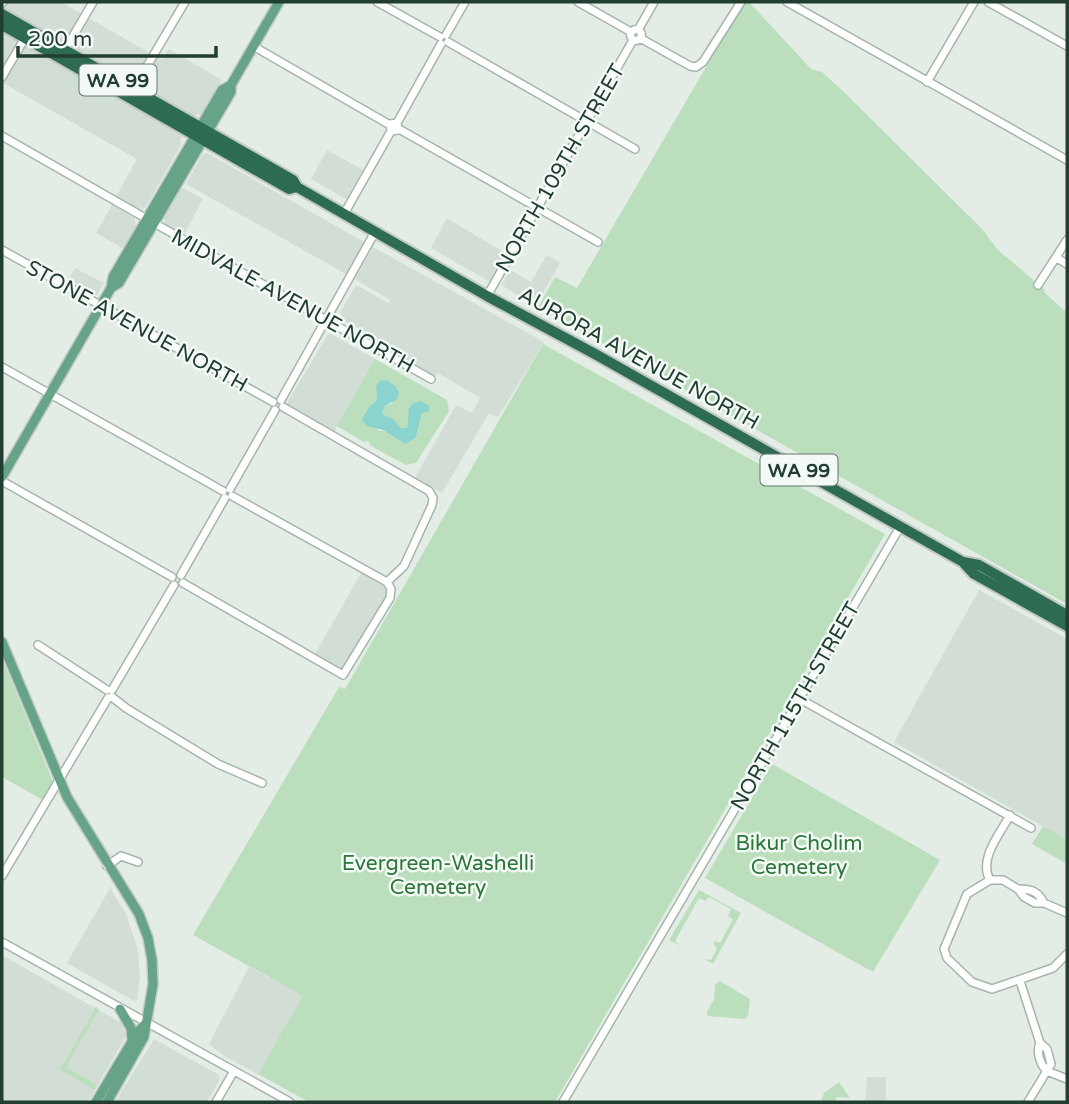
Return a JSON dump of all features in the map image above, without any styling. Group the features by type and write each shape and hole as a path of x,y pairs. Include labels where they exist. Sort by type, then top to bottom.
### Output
{"highway":[{"name":"AURORA AVENUE NORTH","path":"2,14 134,88 289,189 298,187 962,562 974,574 1067,626"},
{"name":"AURORA AVENUE NORTH","path":"2,25 202,134"},
{"name":"AURORA AVENUE NORTH","path":"962,562 979,565 1067,615"}],"main road":[{"path":"2,479 111,288 119,283 151,221 202,134 222,90 230,85 279,2"},
{"path":"2,642 75,814 139,914 148,938 153,975 148,1022 144,1037 106,1102"},
{"path":"120,1009 131,1028 132,1042"},
{"path":"96,1102 132,1042 148,1022"}],"street":[{"path":"65,50 93,2"},
{"path":"134,88 185,2"},
{"path":"377,2 635,149"},
{"path":"344,214 465,2"},
{"path":"578,2 696,67 703,62 741,2"},
{"name":"NORTH 109TH STREET","path":"487,296 654,2"},
{"path":"787,2 1067,160"},
{"path":"927,82 974,2"},
{"path":"988,2 1067,46"},
{"path":"2,77 25,38"},
{"path":"253,46 598,242"},
{"name":"MIDVALE AVENUE NORTH","path":"2,136 431,379"},
{"path":"2,876 228,494 375,232"},
{"path":"1038,285 1067,240"},
{"name":"STONE AVENUE NORTH","path":"2,250 429,491 433,498 427,517 404,566 387,582"},
{"path":"1057,258 1067,264"},
{"path":"2,367 387,582 391,589 390,598 343,675 2,479"},
{"name":"NORTH 115TH STREET","path":"563,1102 900,527"},
{"path":"38,645 126,708 219,764 262,783"},
{"path":"800,699 1031,828"},
{"path":"990,880 986,872 986,861 1010,815"},
{"path":"107,866 121,856 138,862"},
{"path":"1067,913 1044,903 1040,894 1027,888 1018,889 1000,879 990,880 972,888 967,894 945,943 944,954 972,982 996,989 1053,968 1067,954"},
{"path":"2,942 290,1102"},
{"path":"1020,981 1040,1043 1046,1049 1051,1064 1028,1102"},
{"path":"1047,1070 1067,1079"},
{"path":"216,1102 234,1071"}],"shaded area":[{"path":"2,2 61,2 162,60 169,49 222,80 202,114 195,115 145,208 135,212 114,200 137,159 3,83 35,27 2,8"},
{"path":"2,31 19,41 2,71"},
{"path":"327,150 363,170 346,199 311,179"},
{"path":"207,153 364,242 348,275 186,184 203,154"},
{"path":"181,187 203,199 183,236 167,227 163,218"},
{"path":"112,205 134,218 136,226 124,249 96,233"},
{"path":"447,218 508,255 492,283 431,248"},
{"path":"373,247 544,342 498,417 489,413 442,493 416,479 417,474 456,405 472,413 480,398 438,373 435,377 382,347 384,343 342,319 340,313 356,285 388,303 390,300 355,279"},
{"path":"547,255 560,263 536,306 502,284 510,270 531,282"},
{"path":"75,268 104,283 97,295 92,297 67,282"},
{"path":"329,333 375,359 333,434 285,406"},
{"path":"361,573 385,586 388,596 341,669 315,654"},
{"path":"979,590 1067,639 1067,840 894,742"},
{"path":"110,888 126,914 138,950 140,976 137,1000 134,1001 67,963"},
{"path":"2,955 123,1024 126,1036 88,1102 2,1102"},
{"path":"249,967 304,996 258,1074 226,1057 209,1044"},
{"path":"154,1039 219,1075 219,1081 207,1102 115,1102"},
{"path":"867,1077 886,1077 886,1100 890,1102 865,1102"}],"green space":[{"path":"744,2 749,2 811,69 822,72 845,93 982,229 998,250 1045,290 1044,292 1067,313 1067,604 538,307 555,277 577,288"},
{"name":"Evergreen-Washelli Cemetery","path":"543,344 885,534 555,1102 309,1102 258,1074 303,996 193,935 339,687 345,689"},
{"path":"375,359 447,400 449,411 416,463 406,465 371,446 368,441 364,442 337,426","holes":["376,386 393,403 385,406 382,414 401,428 407,428 409,422 429,406 422,413 416,437 377,430 369,407 377,400"]},
{"path":"2,658 53,782 43,800 2,777"},
{"name":"Bikur Cholim Cemetery","path":"772,764 940,860 873,972 705,878"},
{"path":"1043,826 1067,840 1067,864 1032,844"},
{"path":"699,890 741,913 713,964 704,959 711,960 717,949 713,943 720,943 733,919 728,916 731,909 709,897 705,901 699,898 675,941 680,946 669,940"},
{"path":"720,981 750,999 748,1016 745,1019 707,1016 714,999 715,984"},
{"path":"96,1007 99,1009 66,1067 97,1085 95,1090 56,1067 61,1068"},
{"path":"839,1082 850,1098 837,1097 835,1102 821,1102 824,1093"}],"water":[{"path":"386,380 395,386 399,393 397,399 385,406 382,414 393,419 401,428 407,428 410,407 415,402 421,401 429,406 429,411 422,413 416,437 406,444 383,430 367,426 362,420 369,407 377,400 376,386 380,381"}]}
